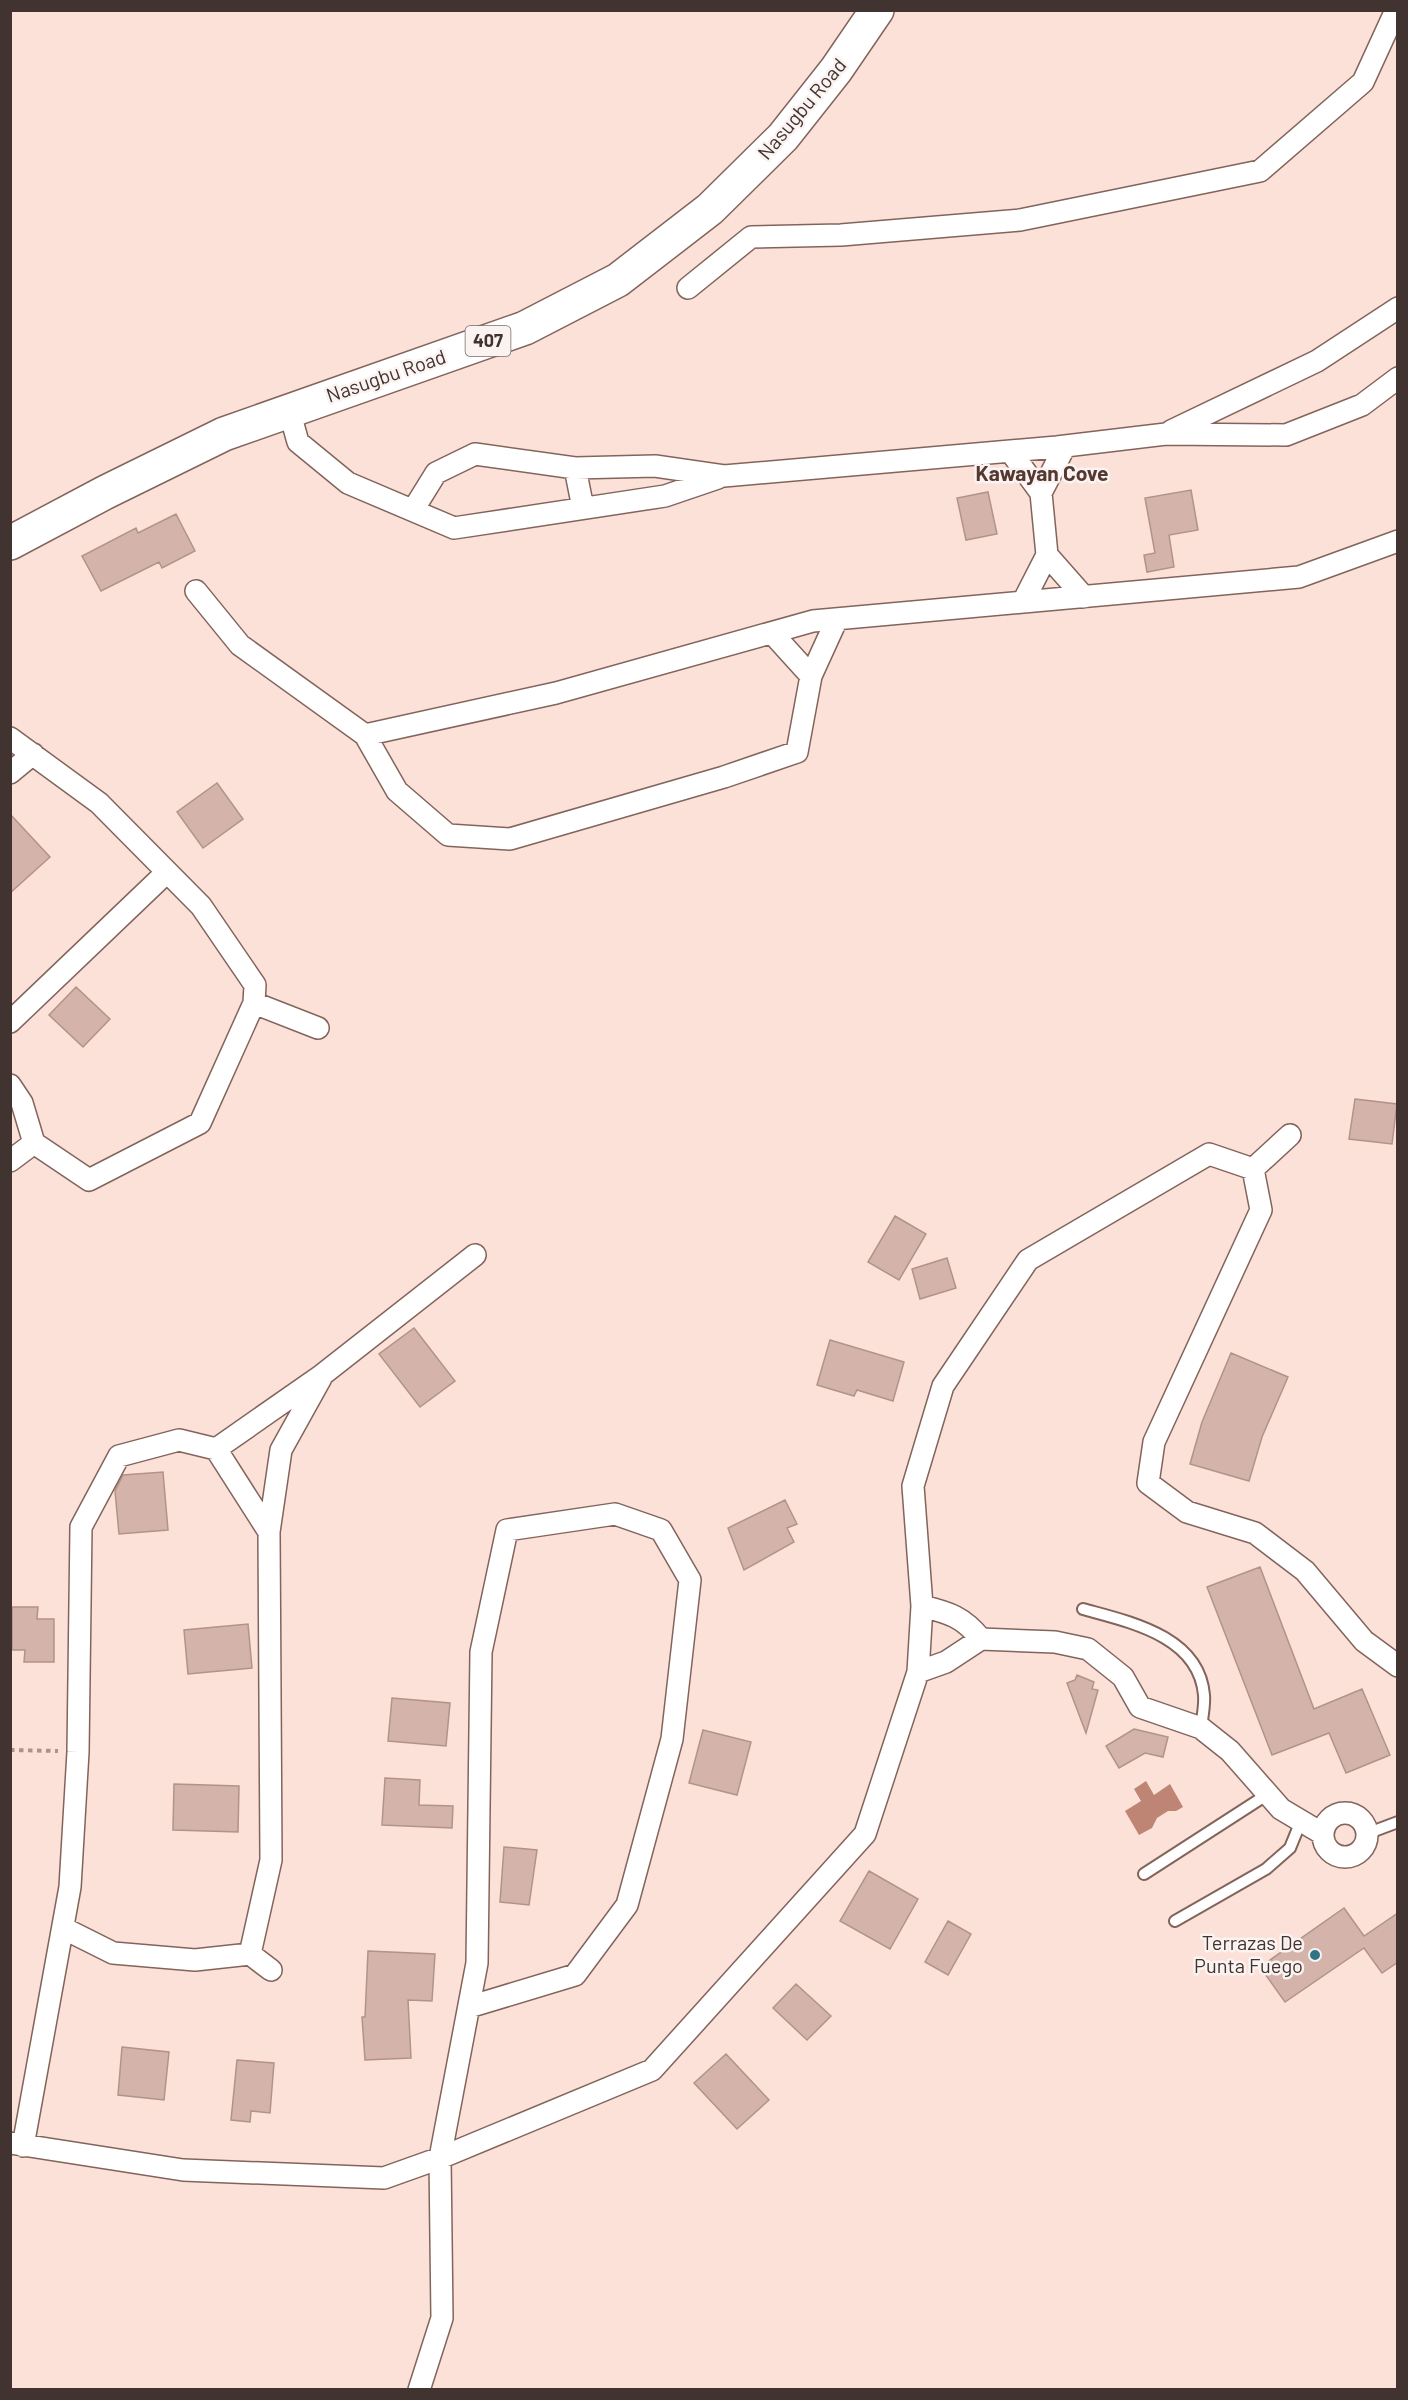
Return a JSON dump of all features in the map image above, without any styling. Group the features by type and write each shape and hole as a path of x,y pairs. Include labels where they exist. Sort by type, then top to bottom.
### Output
{"main road":[{"name":"Nasugbu Road","path":"10,543 106,492 224,434 525,328 618,280 710,209 783,137 836,70 878,10"}],"street":[{"path":"688,288 750,237 842,235 1020,220 1260,171 1364,82 1396,10"},
{"path":"1166,434 1317,361 1398,308"},
{"path":"289,410 298,442 348,483 454,528 665,495 724,476 1065,446 1166,434 1286,435 1362,405 1398,378"},
{"path":"1041,493 1065,446"},
{"path":"1010,451 1041,493 1047,555 1023,602"},
{"path":"413,510 436,473 475,454 575,468 655,466 724,476"},
{"path":"575,468 584,508"},
{"path":"365,735 556,693 813,621 1299,577 1398,541"},
{"path":"1047,555 1084,597"},
{"path":"196,591 240,645 365,735 397,791 447,835 510,839 724,777 797,752 811,676 837,619"},
{"path":"772,633 811,676"},
{"path":"10,738 99,803 201,906 255,985 254,1004 200,1123 89,1180 34,1143 22,1103 10,1085"},
{"path":"10,773 33,754"},
{"path":"10,1022 167,872"},
{"path":"254,1004 318,1028"},
{"path":"1253,1169 1290,1135"},
{"path":"10,1161 34,1143"},
{"path":"269,1532 216,1449 179,1440 119,1456 81,1527 78,1752 70,1887 17,2145 183,2170 384,2178 440,2158 652,2070 866,1834 918,1672 922,1606 913,1485 943,1386 1028,1260 1209,1154 1253,1169"},
{"path":"1253,1169 1261,1210 1154,1442 1148,1483 1187,1512 1255,1533 1305,1571 1364,1641 1398,1666"},
{"path":"216,1449 322,1375 475,1255"},
{"path":"250,1954 271,1860 269,1532 281,1450 322,1375"},
{"path":"419,2390 442,2318 440,2158 477,1963 481,1652 507,1530 615,1514 661,1530 690,1580 672,1739 627,1905 575,1975 469,2007"},
{"path":"922,1606 957,1616 969,1624 981,1639"},
{"path":"918,1672 946,1662 981,1639 1055,1642 1088,1649 1123,1677 1140,1707 1201,1728 1230,1751 1281,1809 1323,1834"},
{"path":"1343,1814 1362,1822 1366,1834 1364,1846 1355,1855 1348,1857 1335,1855 1330,1851 1323,1834 1327,1822 1343,1814"},
{"path":"63,1928 113,1953 195,1960 250,1954 271,1970"}],"lane":[{"path":"1083,1609 1139,1625 1178,1646 1197,1669 1202,1686 1204,1695 1201,1728"},
{"path":"1144,1874 1268,1794"},
{"path":"1175,1921 1266,1869 1290,1848 1301,1821"},
{"path":"1366,1834 1398,1822"}],"path":[{"path":"10,1749 78,1752"}],"shaded area":[{"path":"1146,1781 1154,1795 1170,1784 1183,1807 1176,1811 1168,1811 1157,1818 1152,1828 1139,1835 1125,1811 1141,1801 1134,1789"}],"building":[{"path":"1191,490 1198,530 1169,535 1174,567 1147,572 1144,555 1155,553 1145,498"},
{"path":"988,492 997,534 966,540 957,498"},
{"path":"176,514 195,551 162,568 159,562 101,591 82,556 136,528 138,533"},
{"path":"217,783 243,819 203,848 177,812"},
{"path":"10,814 50,857 10,893"},
{"path":"76,987 110,1019 83,1047 49,1015"},
{"path":"1355,1099 1397,1104 1392,1144 1349,1139"},
{"path":"895,1216 926,1234 899,1280 868,1262"},
{"path":"947,1258 956,1288 920,1299 912,1269"},
{"path":"414,1328 455,1381 420,1407 379,1354"},
{"path":"830,1340 904,1362 893,1401 857,1390 854,1396 817,1385"},
{"path":"1231,1353 1288,1377 1262,1437 1249,1481 1190,1464 1202,1422"},
{"path":"163,1472 168,1530 119,1534 115,1491 123,1475"},
{"path":"785,1500 797,1524 787,1528 794,1542 744,1570 728,1528"},
{"path":"1260,1567 1314,1709 1362,1689 1390,1755 1346,1773 1329,1733 1272,1755 1207,1587"},
{"path":"12,1607 38,1607 37,1619 54,1619 54,1662 24,1662 25,1650 12,1650"},
{"path":"248,1624 252,1668 188,1674 184,1630"},
{"path":"1077,1675 1094,1682 1092,1689 1098,1690 1086,1733 1067,1683 1075,1680"},
{"path":"392,1698 450,1703 446,1746 388,1741"},
{"path":"1134,1729 1168,1737 1163,1757 1145,1753 1119,1768 1106,1746"},
{"path":"703,1730 751,1742 737,1795 689,1783"},
{"path":"385,1778 420,1780 419,1805 453,1806 452,1828 382,1825"},
{"path":"174,1784 239,1786 238,1832 173,1830"},
{"path":"504,1847 537,1850 529,1905 500,1902"},
{"path":"869,1871 918,1899 890,1949 840,1921"},
{"name":"Terrazas De Punta Fuego","path":"1344,1908 1364,1936 1398,1913 1398,1962 1382,1973 1364,1948 1285,2002 1260,1967"},
{"path":"948,1921 971,1934 948,1975 925,1962"},
{"path":"368,1951 435,1954 432,2001 408,2000 411,2058 365,2060 362,2017 365,2017"},
{"path":"796,1984 831,2016 807,2040 773,2008"},
{"path":"122,2047 169,2052 164,2100 118,2095"},
{"path":"726,2054 769,2100 737,2129 694,2083"},
{"path":"237,2060 274,2063 270,2113 251,2111 250,2122 231,2120"}],"place":[{"name":"Terrazas De Punta Fuego","path":"1315,1955"}],"district":[{"name":"Kawayan Cove","path":"1042,474"}]}
